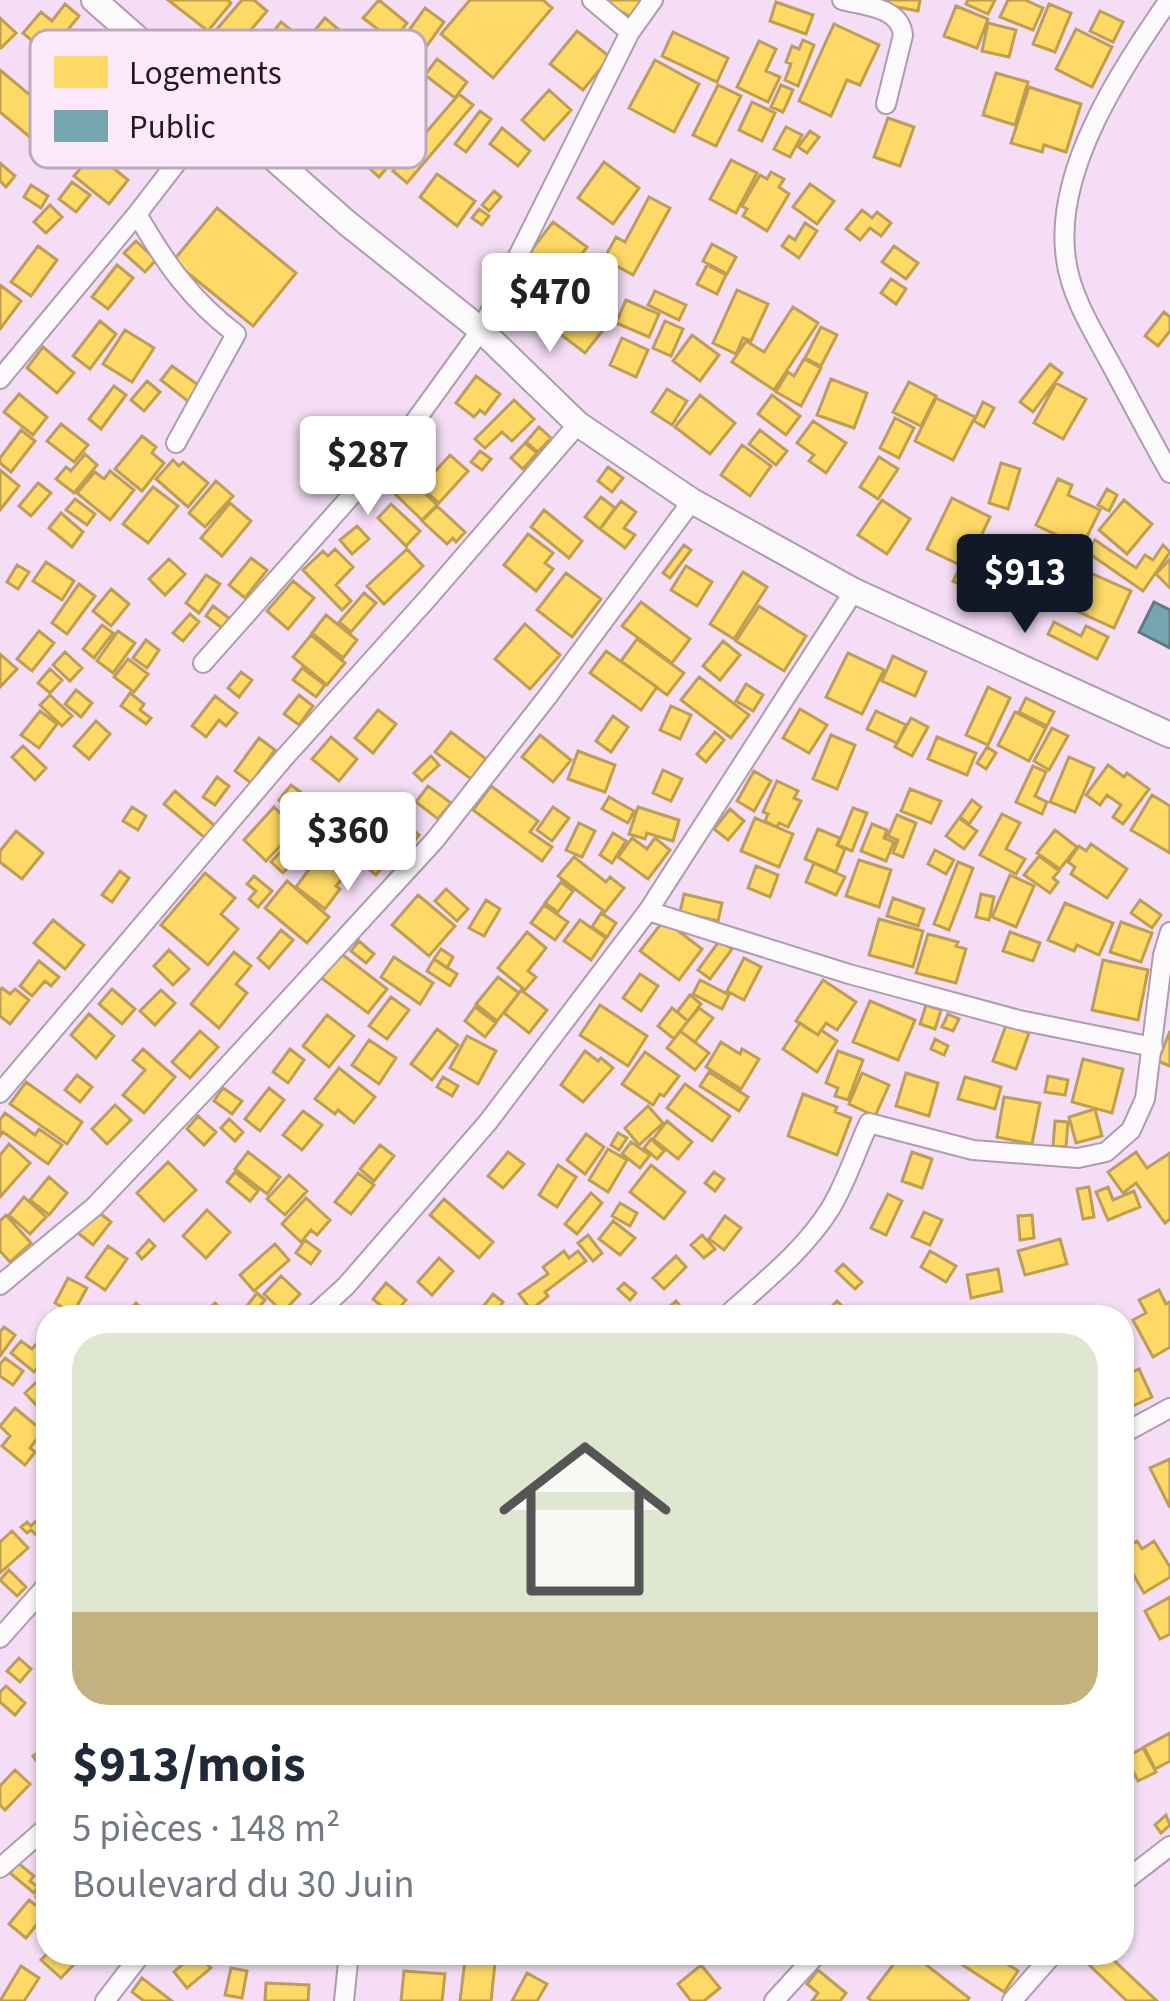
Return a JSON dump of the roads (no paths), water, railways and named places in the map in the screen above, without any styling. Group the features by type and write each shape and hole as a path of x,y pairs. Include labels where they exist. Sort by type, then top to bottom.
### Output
{"street":[{"path":"94,0 128,30"},
{"path":"592,0 630,32"},
{"path":"203,663 405,435 481,330 630,32 653,0"},
{"path":"842,0 892,14 903,25 886,104"},
{"path":"1169,0 1140,42 1078,159 1065,225 1066,260 1079,305 1170,473"},
{"path":"0,379 172,168"},
{"path":"284,168 481,330 578,424 692,501 854,591 1170,735"},
{"path":"136,214 166,264 236,334 176,443"},
{"path":"0,1093 284,758 578,424"},
{"path":"0,1285 94,1207 435,840 692,501"},
{"path":"325,1305 361,1270 488,1122 648,911 854,591"},
{"path":"648,911 955,1003 1153,1048"},
{"path":"737,1305 816,1229 833,1204 869,1123 973,1150 1078,1158 1106,1152 1131,1130 1145,1099 1170,932"},
{"path":"1134,1428 1170,1408"},
{"path":"0,1638 36,1598"},
{"path":"0,1868 36,1836"},
{"path":"1134,1874 1170,1846"},
{"path":"105,2001 133,1965"},
{"path":"344,2001 348,1965"},
{"path":"774,2001 807,1965"},
{"path":"1012,2001 1044,1965"}]}
